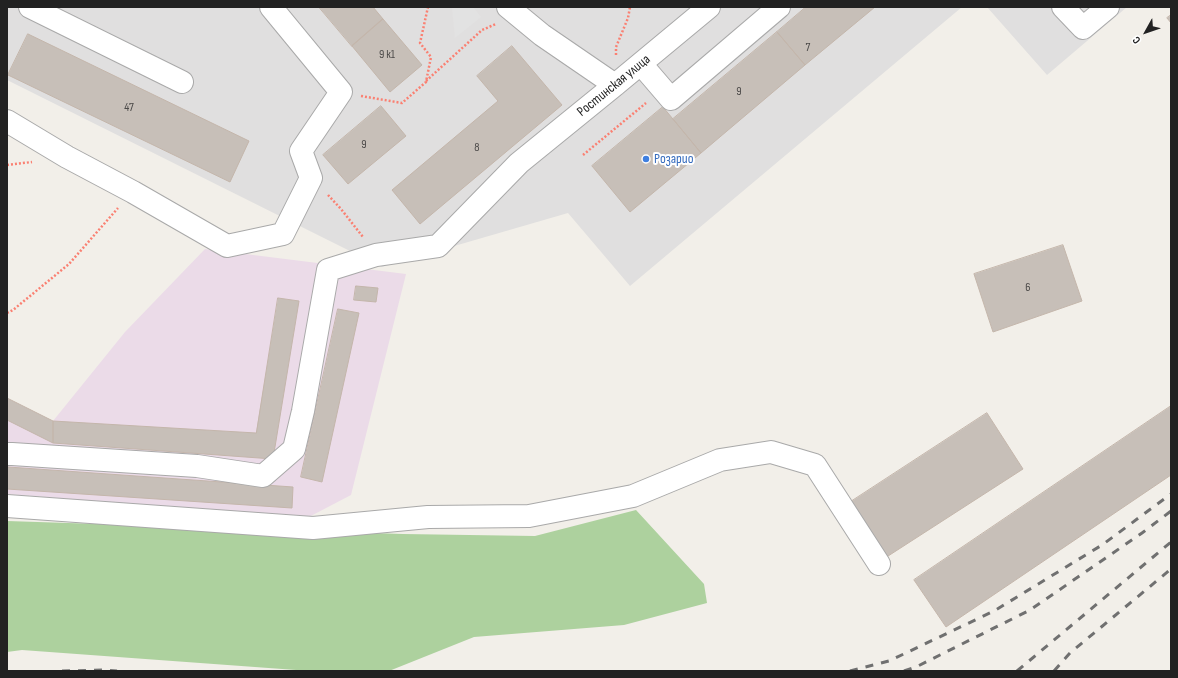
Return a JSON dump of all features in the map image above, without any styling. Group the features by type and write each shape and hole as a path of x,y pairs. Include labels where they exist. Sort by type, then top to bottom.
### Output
{"street":[{"path":"30,7 182,82"},
{"path":"7,121 67,157 227,246 283,234 311,178 301,152 341,92 271,7"},
{"name":"Ростинская улица","path":"7,454 197,466 263,476 294,448 303,411 328,270 376,255 438,246 519,163 709,7"},
{"path":"641,64 671,99 779,7"},
{"path":"1064,7 1083,28 1108,7"},
{"path":"513,11 542,35 614,84"},
{"path":"7,506 312,528 428,517 529,516 633,496 720,460 770,452 815,465 879,564"}],"path":[{"path":"426,82 431,57 420,43 428,7"},
{"path":"614,84 616,47 628,18 630,7"},
{"path":"341,92 402,103 482,30 513,11"},
{"path":"311,178 341,209 376,255"},
{"path":"7,313 13,310 69,264 132,192"}],"shaded area":[{"path":"7,7 962,7 630,286 568,213 382,267 7,80"},
{"path":"452,7 473,7 481,17 455,38"},
{"path":"987,7 1127,7 1047,75"},
{"path":"205,249 406,274 351,495 307,518 7,494 7,398 53,421 125,332"}],"green space":[{"path":"636,510 704,584 707,603 624,625 474,637 389,671 296,670 22,650 7,652 7,521 403,534 535,536"}],"building":[{"path":"319,7 373,7 383,19 352,46"},
{"path":"806,7 875,7 805,65 777,32"},
{"path":"1171,15 1171,23 1167,18"},
{"path":"383,19 422,65 390,92 352,46"},
{"path":"777,32 805,65 701,153 673,119"},
{"path":"28,34 249,141 230,182 8,75"},
{"path":"512,46 562,105 420,224 392,190 498,101 477,76"},
{"path":"381,106 406,136 348,184 323,155"},
{"name":"Розарио","path":"663,107 701,153 630,212 592,166"},
{"path":"1063,245 1082,301 993,332 974,274"},
{"path":"356,286 378,288 376,302 354,300"},
{"path":"278,298 299,301 273,459 53,443 53,421 256,433"},
{"path":"338,309 359,313 322,482 301,477"},
{"path":"7,398 53,421 53,443 7,420"},
{"path":"1171,406 1171,475 946,627 914,580"},
{"path":"987,413 1023,469 885,558 849,503"},
{"path":"8,467 293,487 292,508 7,489"}],"railway":[{"path":"850,671 889,661 994,611 1102,545 1171,494"},
{"path":"904,671 918,666 1030,610 1142,533 1171,511"},
{"path":"1017,671 1171,542"},
{"path":"1054,671 1070,653 1171,569"},
{"path":"62,671 117,671"}],"place":[{"name":"Розарио","path":"646,159"}]}
